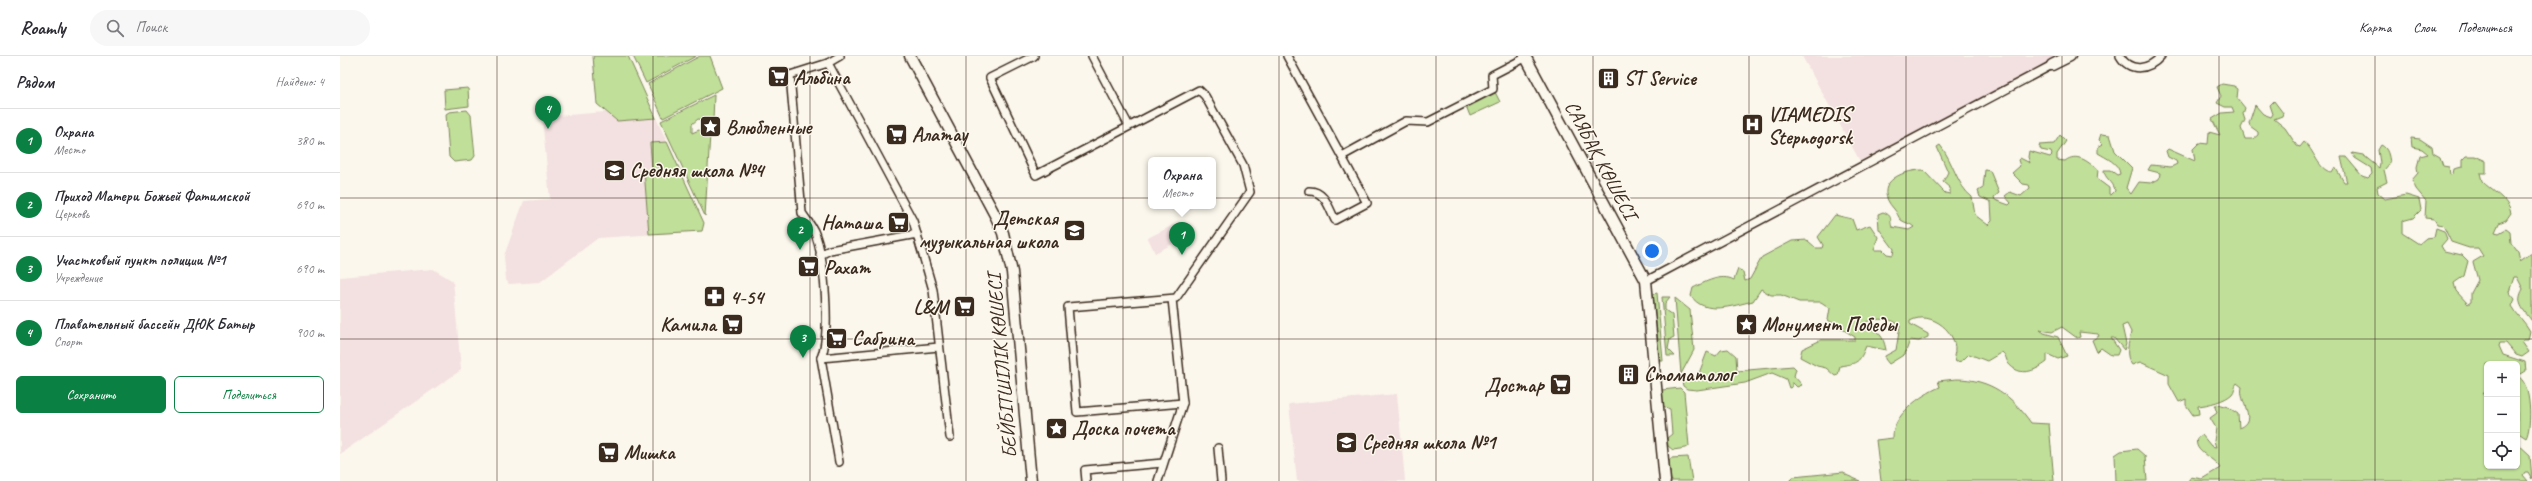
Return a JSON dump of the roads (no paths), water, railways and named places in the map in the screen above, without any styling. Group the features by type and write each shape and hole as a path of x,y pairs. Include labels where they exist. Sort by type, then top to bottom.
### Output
{"street":[{"path":"839,462 821,358 826,346 826,322 820,255 814,231 802,213 790,76 828,63 840,56"},
{"name":"БЕЙБІТШІЛІК КӨШЕСІ","path":"910,56 996,217 1008,250 1012,272 1031,481"},
{"path":"1034,56 990,78 1036,175 1199,90 1209,102 1243,164 1250,192 1176,298 1068,307 1077,412 1183,403"},
{"path":"1092,56 1130,126"},
{"path":"1287,56 1368,203 1336,220 1322,195 1316,191 1309,191"},
{"path":"1666,481 1646,281 2070,56"},
{"path":"2120,56 2127,64 2137,68 2150,66 2161,56"},
{"path":"1342,156 1406,121 1428,122 1493,89 1492,75 1525,57"},
{"name":"САЯБАҚ КӨШЕСІ","path":"1525,57 1646,281"},
{"path":"828,63 913,221 933,290 950,437"},
{"path":"820,255 830,250 917,234"},
{"path":"1158,481 1183,403 1172,299"},
{"path":"821,358 939,347"},
{"path":"1218,448 1220,481"},
{"path":"1086,481 1085,470 1163,463"}],"place":[{"name":"Альбина","path":"779,77"},
{"name":"ST Service","path":"1609,78"},
{"name":"VIAMEDIS Stepnogorsk","path":"1753,125"},
{"name":"Влюбленные","path":"710,127"},
{"name":"Плавательный бассейн ДЮК Батыр","path":"548,129"},
{"name":"Алатау","path":"897,134"},
{"name":"Средняя школа №4","path":"614,170"},
{"name":"Наташа","path":"898,222"},
{"name":"Детская музыкальная школа","path":"1074,230"},
{"name":"Приход Матери Божьей Фатимской","path":"800,250"},
{"name":"Охрана","path":"1182,255"},
{"name":"Рахат","path":"809,267"},
{"name":"4-54","path":"714,297"},
{"name":"L&M","path":"964,307"},
{"name":"Камила","path":"732,324"},
{"name":"Монумент Победы","path":"1747,324"},
{"name":"Сабрина","path":"836,338"},
{"name":"Участковый пункт полиции №1","path":"803,358"},
{"name":"Стоматолог","path":"1629,374"},
{"name":"Достар","path":"1560,385"},
{"name":"Доска почета","path":"1057,428"},
{"name":"Средняя школа №1","path":"1347,442"},
{"name":"Мишка","path":"608,452"}]}
